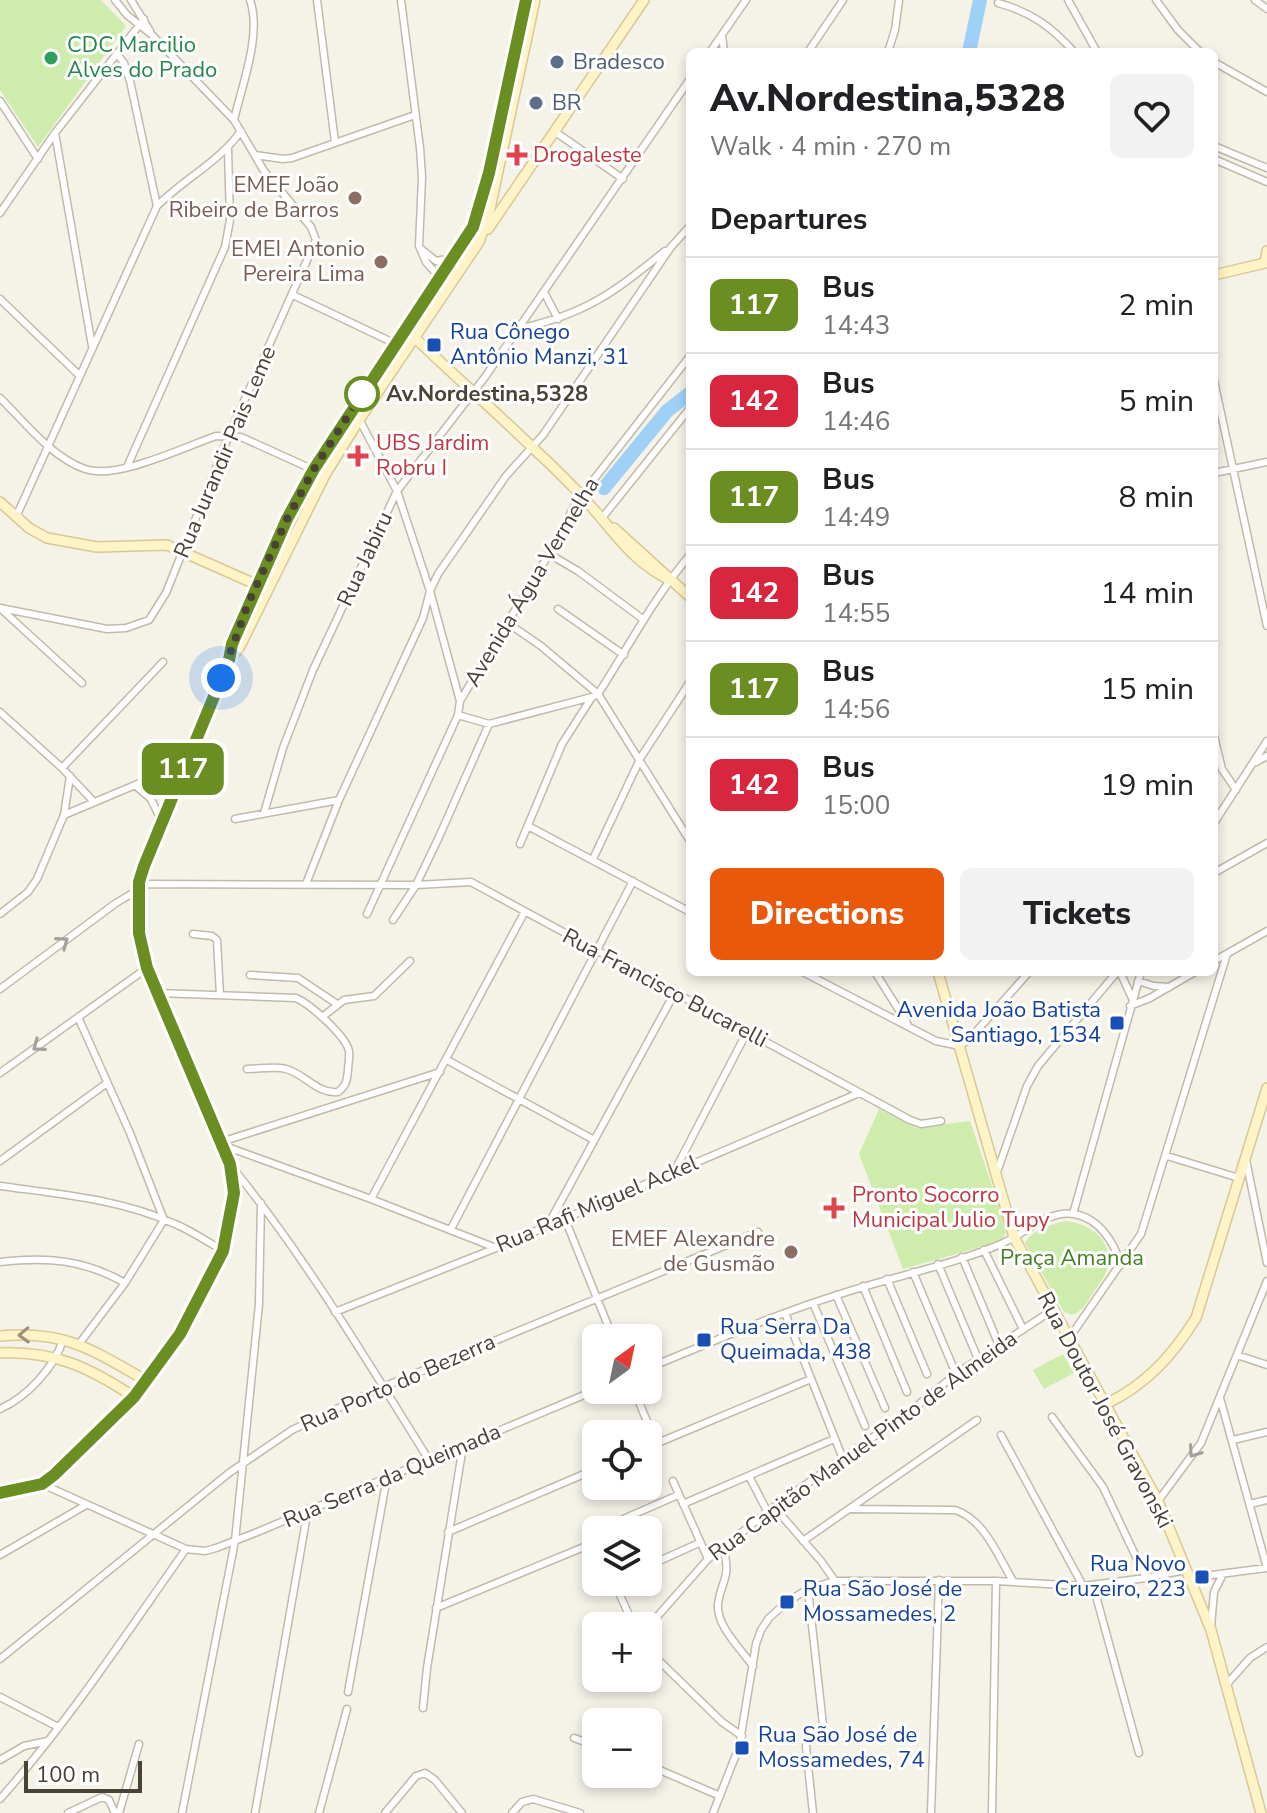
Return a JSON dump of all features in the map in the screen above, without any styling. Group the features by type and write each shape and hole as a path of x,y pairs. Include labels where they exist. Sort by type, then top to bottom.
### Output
{"street":[{"path":"115,0 234,120 255,155 283,159 415,115"},
{"path":"131,0 151,34"},
{"path":"234,120 255,24 250,0"},
{"path":"317,0 335,142"},
{"path":"401,0 422,177 419,246 426,262 440,278"},
{"path":"479,242 526,0"},
{"path":"429,1460 335,1312 260,1202 230,1164 147,968 139,933 139,888 161,820 229,660 232,644 257,584 314,469 473,227 490,189 535,0"},
{"path":"229,660 239,648 325,475 359,420 644,0"},
{"path":"713,48 746,0"},
{"path":"811,48 843,0"},
{"path":"889,48 899,0"},
{"path":"1068,0 1095,48"},
{"path":"1156,0 1196,48"},
{"path":"1255,0 1267,9"},
{"path":"998,3 1040,19 1070,48"},
{"path":"0,213 55,133 144,19"},
{"path":"722,35 724,48"},
{"path":"117,54 124,63 130,81 157,206"},
{"path":"1218,64 1267,92"},
{"name":"Rua Jabiru","path":"264,813 283,748 313,670 397,491 472,394 686,85"},
{"path":"0,101 38,159"},
{"path":"16,517 157,206 228,149 241,131"},
{"path":"554,131 623,179"},
{"path":"55,133 92,346"},
{"path":"1218,148 1267,168"},
{"path":"127,467 225,247 230,220 228,149"},
{"name":"Rua Jurandir Pais Leme","path":"0,608 89,627 126,628 149,620 157,610 229,435 316,243 315,234 264,171 255,155"},
{"path":"1218,161 1267,182"},
{"path":"490,189 502,193 514,190"},
{"path":"306,884 339,800 423,618 430,591 443,566 498,488 543,435 671,247 686,230"},
{"path":"419,246 436,261 453,258"},
{"path":"517,329 558,319 607,297 671,247"},
{"path":"1218,274 1266,267 1267,251"},
{"path":"544,292 558,319"},
{"path":"293,295 396,344"},
{"path":"0,299 79,375"},
{"path":"406,329 532,447 602,518 618,541 653,572 670,580 686,594"},
{"name":"Avenida Água Vermelha","path":"367,914 458,715 460,701 549,554 580,496 686,361"},
{"path":"0,398 57,453 86,469 98,471 127,467 216,436 229,435 241,437 325,475"},
{"path":"1218,400 1267,626"},
{"name":"Avenida Água Vermelha","path":"602,518 686,413"},
{"path":"350,414 359,420 397,491 430,591 460,701"},
{"path":"1218,472 1267,462"},
{"path":"0,502 37,534 70,544 97,547 157,544 183,551 267,590"},
{"path":"549,554 578,571 644,620"},
{"path":"520,844 562,744 686,560"},
{"path":"0,608 82,683"},
{"path":"558,609 624,655"},
{"path":"506,622 541,646 595,696 686,835"},
{"path":"62,768 163,662"},
{"path":"593,859 639,762 686,689"},
{"path":"458,715 489,724 595,696"},
{"path":"0,712 62,768 94,802"},
{"path":"393,920 416,885 453,810 489,724"},
{"path":"1218,817 1267,741"},
{"path":"1218,753 1226,776 1236,790"},
{"path":"1253,763 1267,756"},
{"path":"64,815 185,764"},
{"path":"0,914 28,892 37,879 64,815 70,776"},
{"path":"135,785 151,799 161,820"},
{"path":"235,819 339,800"},
{"path":"528,826 686,910"},
{"path":"1218,871 1267,843"},
{"path":"451,1229 633,881"},
{"name":"Rua Francisco Bucarelli","path":"139,888 148,884 416,885 471,882 916,1123 941,1121"},
{"path":"0,989 139,888"},
{"path":"371,1199 524,913"},
{"path":"1218,959 1267,931"},
{"path":"193,934 212,936 217,940 220,995"},
{"path":"1070,1337 1141,1234 1227,954"},
{"path":"322,1017 344,1000 374,996 410,961"},
{"path":"0,1073 147,968"},
{"path":"250,975 298,978 337,1004"},
{"path":"811,976 936,1041 960,1046 1025,976"},
{"path":"878,976 909,1026"},
{"name":"Rua Doutor José Gravonski","path":"939,976 1014,1237 1158,1501 1211,1630 1261,1813"},
{"path":"996,1177 1027,1086 1038,1066 1116,976"},
{"path":"1121,976 1131,1002"},
{"path":"1073,1214 1140,976"},
{"path":"1131,1002 1188,976"},
{"path":"1138,981 1169,987"},
{"path":"157,993 296,998 322,1017 342,1038 349,1052 346,1082 341,1090 329,1093 288,1070 247,1069"},
{"path":"548,1225 674,994"},
{"path":"78,1017 164,1220"},
{"path":"675,1170 747,1032"},
{"path":"447,1060 594,1140"},
{"path":"221,1144 440,1072"},
{"path":"0,1161 107,1083"},
{"path":"1106,1404 1131,1392 1149,1377 1178,1346 1196,1318 1267,1088"},
{"name":"Rua Rafi Miguel Ackel","path":"335,1312 496,1248 859,1093"},
{"path":"221,1144 496,1248"},
{"path":"1167,1156 1239,1178"},
{"path":"1246,1157 1267,1263"},
{"path":"0,1493 42,1484 134,1397 180,1334 223,1251 234,1193 230,1164"},
{"path":"0,1186 78,1196 125,1207 164,1220 223,1251"},
{"path":"234,1193 247,1193 260,1202"},
{"path":"182,1813 235,1541 259,1304 260,1202"},
{"path":"662,1362 813,1303 984,1250 1061,1214 1073,1214 1099,1226 1109,1238 1121,1265"},
{"path":"565,1219 607,1324"},
{"path":"79,1344 125,1283 164,1220"},
{"name":"Rua Porto do Bezerra","path":"0,1659 245,1461 310,1420 758,1232"},
{"path":"984,1250 1023,1329"},
{"path":"962,1257 999,1345"},
{"path":"0,1262 22,1259 70,1261 102,1269 125,1283"},
{"path":"938,1264 978,1359"},
{"path":"913,1272 956,1374"},
{"path":"887,1279 927,1374"},
{"path":"1158,1501 1201,1443 1267,1281"},
{"path":"863,1286 907,1392"},
{"path":"836,1295 885,1408"},
{"path":"813,1303 865,1426"},
{"name":"Rua Capitão Manuel Pinto de Almeida","path":"661,1612 708,1559 774,1507 913,1409 956,1374 1054,1309"},
{"path":"785,1313 843,1459"},
{"path":"0,1336 40,1334 64,1339 147,1381"},
{"path":"0,1409 23,1394 57,1357 64,1339"},
{"path":"0,1353 57,1357 80,1365 134,1397"},
{"path":"1237,1355 1267,1365"},
{"path":"115,1384 124,1379 126,1368"},
{"path":"662,1441 811,1379"},
{"name":"Rua Serra da Queimada","path":"186,1549 205,1551 235,1541 582,1396"},
{"path":"713,1813 733,1767 742,1736 761,1630 769,1618 808,1589 835,1581 1013,1581 1083,1586 1267,1568 1220,1398"},
{"path":"1052,1417 1103,1487 1146,1578"},
{"path":"803,1541 977,1420"},
{"path":"1233,1440 1267,1432"},
{"path":"1001,1435 1083,1586"},
{"path":"683,1504 834,1439"},
{"path":"423,1708 463,1446"},
{"path":"448,1532 582,1475"},
{"path":"749,1476 768,1513"},
{"path":"348,1692 387,1477"},
{"path":"673,1481 708,1559"},
{"path":"0,1799 48,1741 186,1549 42,1484"},
{"path":"630,1516 678,1495"},
{"path":"1250,1504 1267,1500"},
{"path":"0,1555 86,1505"},
{"path":"774,1507 835,1581"},
{"path":"255,1813 308,1509"},
{"path":"848,1509 955,1510 966,1513 979,1526 1013,1581"},
{"path":"662,1560 699,1543"},
{"path":"436,1608 582,1548"},
{"path":"723,1548 727,1571 718,1603 719,1614 753,1666"},
{"name":"Rua Doutor José Gravonski","path":"1211,1630 1214,1592 1223,1574"},
{"path":"931,1813 939,1580"},
{"path":"992,1813 996,1581"},
{"path":"1093,1585 1139,1753"},
{"path":"808,1589 823,1725 819,1734 809,1737 806,1746 813,1813"},
{"path":"1225,1686 1250,1658 1267,1647"},
{"path":"662,1664 711,1712 742,1736"},
{"path":"0,1697 58,1727"},
{"path":"319,1813 347,1709"},
{"path":"574,1738 582,1741"},
{"path":"0,1760 24,1746 48,1741"},
{"path":"117,1813 139,1744"},
{"path":"662,1771 720,1796"},
{"path":"385,1813 416,1776 425,1773 462,1813"},
{"path":"68,1813 102,1797 109,1800 117,1813"},
{"path":"512,1813 528,1799 580,1813"}],"green space":[{"name":"CDC Marcilio Alves do Prado","path":"0,0 101,0 126,26 38,147 0,90"},
{"path":"879,1109 916,1128 970,1121 1007,1230 1002,1241 903,1269 859,1154"},
{"name":"Praça Amanda","path":"1066,1221 1083,1225 1098,1234 1109,1257 1102,1280 1084,1306 1072,1315 1064,1312 1025,1243 1037,1231"},
{"path":"1063,1354 1074,1373 1044,1389 1033,1370"}],"waterway":[{"path":"970,48 980,0"},
{"path":"604,488 667,411 686,396"}],"bus line":[{"name":"117","path":"0,1493 42,1484 134,1397 180,1334 223,1251 234,1193 230,1164 147,968 139,933 139,882 161,820 229,660 232,644 287,519 314,469 473,227 489,173 526,0"}],"place":[{"name":"CDC Marcilio Alves do Prado","path":"51,58"},
{"name":"Bradesco","path":"557,62"},
{"name":"BR","path":"536,103"},
{"name":"Drogaleste","path":"517,155"},
{"name":"EMEF João Ribeiro de Barros","path":"355,198"},
{"name":"EMEI Antonio Pereira Lima","path":"381,262"},
{"name":"Rua Cônego Antônio Manzi, 31","path":"434,345"},
{"name":"Av.Nordestina,5328","path":"362,394"},
{"name":"UBS Jardim Robru I","path":"358,456"},
{"name":"Avenida João Batista Santiago, 1534","path":"1117,1023"},
{"name":"Pronto Socorro Municipal Julio Tupy","path":"834,1208"},
{"name":"EMEF Alexandre de Gusmão","path":"791,1252"},
{"name":"Rua Serra Da Queimada, 438","path":"704,1340"},
{"name":"Rua Novo Cruzeiro, 223","path":"1202,1577"},
{"name":"Rua São José de Mossamedes, 2","path":"787,1602"},
{"name":"Rua São José de Mossamedes, 74","path":"742,1748"}],"route":[{"path":"221,678 248,604 287,519 314,469 362,394"}]}
